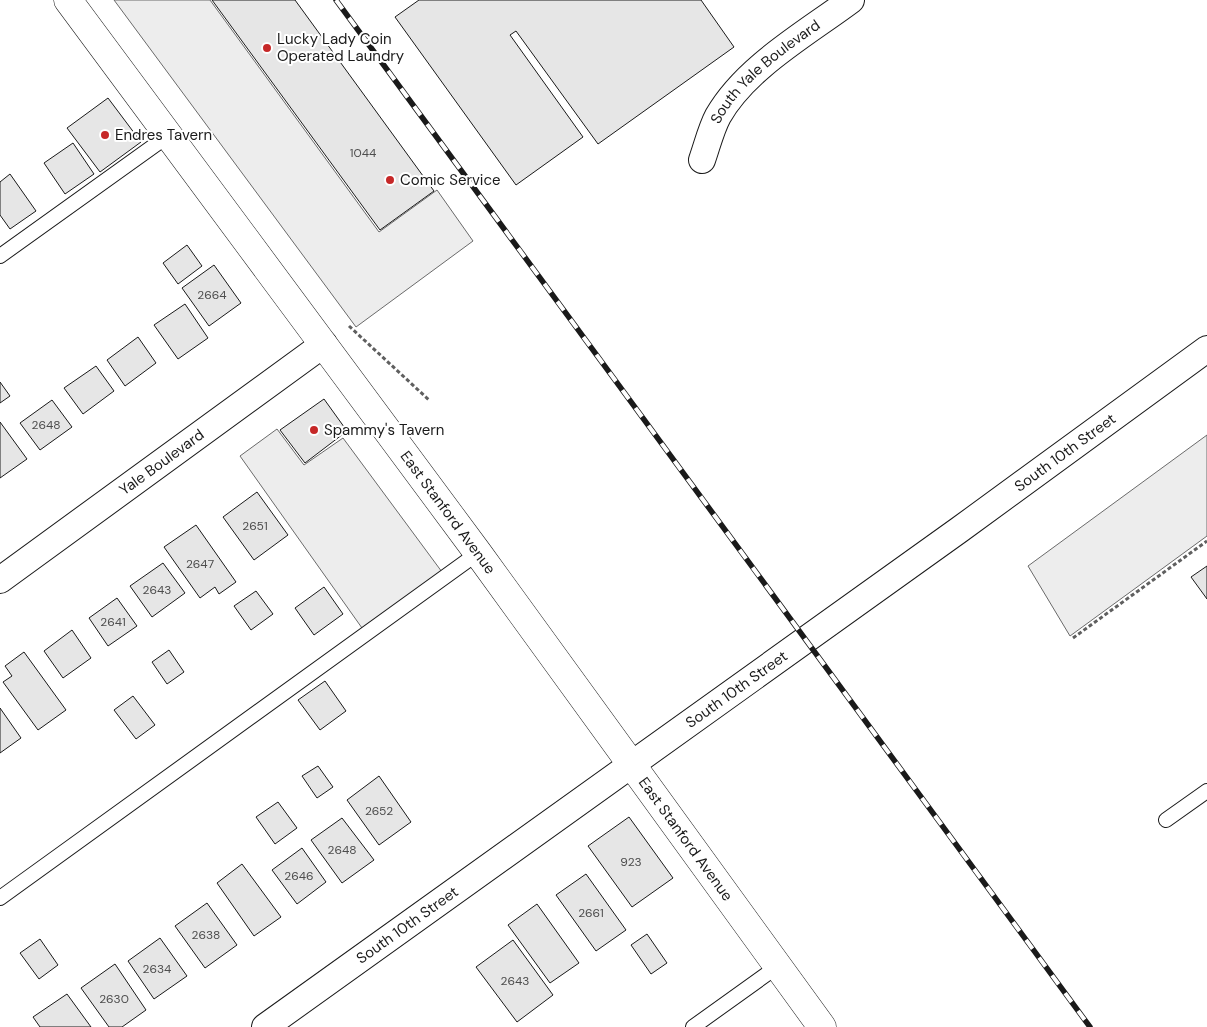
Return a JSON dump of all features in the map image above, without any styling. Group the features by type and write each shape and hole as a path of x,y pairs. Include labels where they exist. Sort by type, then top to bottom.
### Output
{"main road":[{"name":"East Stanford Avenue","path":"68,0 478,553 822,1027"}],"street":[{"name":"South Yale Boulevard","path":"702,160 718,117 736,92 756,70 851,0"},
{"name":"Yale Boulevard","path":"0,580 324,344"},
{"name":"South 10th Street","path":"265,1027 952,535 1207,349"}],"lane":[{"path":"0,256 169,135"},
{"path":"0,898 478,553"},
{"path":"1166,820 1207,791"},
{"path":"693,1027 778,966"}],"path":[{"path":"348,326 429,400"},
{"path":"1073,638 1207,541"}],"shaded area":[{"path":"114,0 210,0 379,232 437,190 473,241 356,327"},
{"path":"277,429 304,465 343,438 442,572 362,628 240,456"},
{"path":"1207,435 1207,536 1070,636 1028,566"}],"building":[{"path":"212,0 295,0 434,191 380,230"},
{"path":"419,0 701,0 734,47 598,144 516,31 510,35 583,137 516,185 395,17"},
{"path":"108,98 141,142 100,172 67,128"},
{"path":"73,143 94,174 65,194 44,163"},
{"path":"10,174 36,211 10,229 0,215 0,182"},
{"path":"187,245 202,266 178,284 163,263"},
{"path":"214,265 241,303 209,326 182,288"},
{"path":"185,304 208,338 178,359 154,325"},
{"path":"138,337 156,363 125,386 107,360"},
{"path":"96,366 114,391 83,414 64,388"},
{"path":"0,382 10,396 0,403"},
{"path":"324,399 347,431 305,463 280,430"},
{"path":"52,400 72,427 40,450 20,423"},
{"path":"0,422 27,459 0,478"},
{"path":"257,492 288,535 254,560 223,517"},
{"path":"196,525 236,582 219,594 215,587 200,598 164,547"},
{"path":"163,563 185,593 152,617 130,586"},
{"path":"1207,566 1207,599 1191,577"},
{"path":"324,587 343,614 314,635 295,608"},
{"path":"256,591 273,614 251,630 234,606"},
{"path":"117,598 137,626 108,646 89,618"},
{"path":"72,630 91,658 63,678 44,651"},
{"path":"169,650 184,672 167,684 152,662"},
{"path":"24,652 66,710 38,730 3,682 12,676 5,666"},
{"path":"325,681 346,711 320,730 298,700"},
{"path":"133,696 155,725 136,739 114,710"},
{"path":"0,708 21,738 0,753"},
{"path":"318,766 333,787 317,798 302,776"},
{"path":"379,776 411,822 379,845 347,800"},
{"path":"278,802 297,828 275,844 256,817"},
{"path":"629,817 673,878 632,907 588,846"},
{"path":"342,818 374,860 342,883 311,840"},
{"path":"302,848 326,882 297,904 272,870"},
{"path":"242,864 281,917 254,936 217,883"},
{"path":"586,874 626,930 596,951 556,895"},
{"path":"207,903 237,945 205,968 175,926"},
{"path":"537,904 579,963 550,983 508,925"},
{"path":"647,934 667,963 651,974 631,945"},
{"path":"160,938 187,976 154,999 128,961"},
{"path":"40,939 58,965 39,979 20,953"},
{"path":"513,940 553,995 517,1022 476,967"},
{"path":"115,964 146,1010 122,1027 109,1027 81,988"},
{"path":"67,994 91,1027 40,1027 33,1017"}],"railway":[{"path":"336,0 1090,1027"}],"place":[{"name":"Lucky Lady Coin Operated Laundry","path":"267,48"},
{"name":"Endres Tavern","path":"105,135"},
{"name":"Comic Service","path":"390,180"},
{"name":"Spammy's Tavern","path":"314,430"}]}
